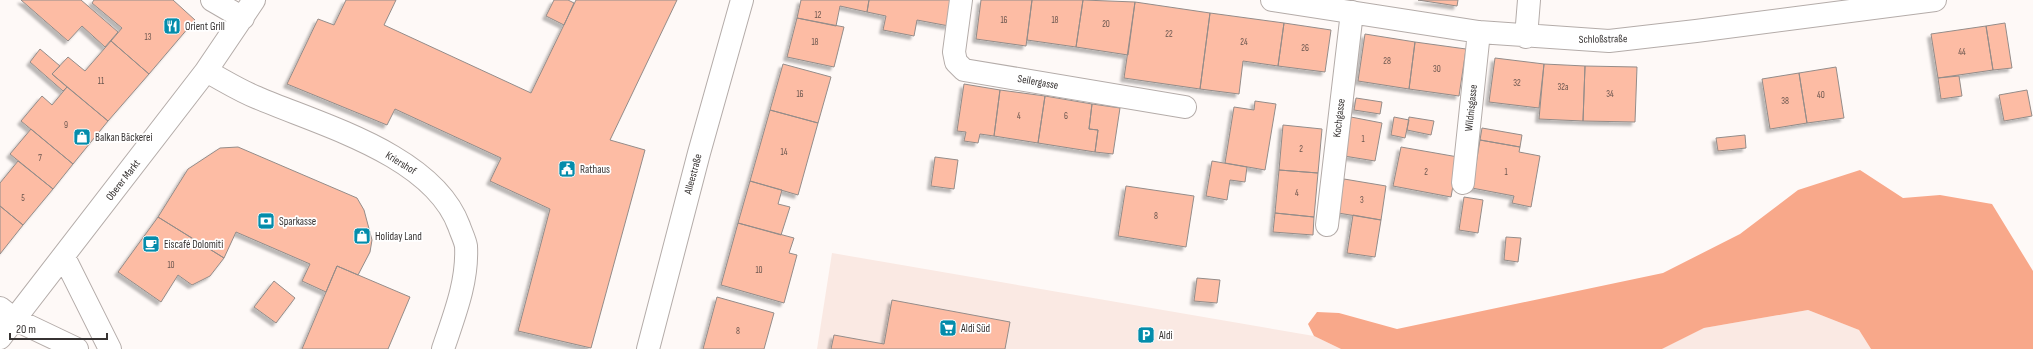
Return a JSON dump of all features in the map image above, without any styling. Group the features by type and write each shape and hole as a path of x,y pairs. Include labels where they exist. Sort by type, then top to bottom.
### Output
{"street":[{"path":"212,0 249,9"},
{"name":"Alleestraße","path":"648,349 699,153 742,0"},
{"name":"Seilergasse","path":"961,0 954,52 956,62 964,70 1185,107"},
{"name":"Schloßstraße","path":"1272,0 1479,32 1609,41 1696,31 1908,2 1935,0"},
{"path":"1526,36 1530,0"},
{"name":"Oberer Markt","path":"0,338 7,313 64,256 206,72 249,9"},
{"name":"Kochgasse","path":"1327,225 1352,12"},
{"name":"Wildnisgasse","path":"1463,183 1479,32"},
{"name":"Kriershof","path":"206,72 256,97 366,142 418,173 437,192 455,216 466,245 464,282 443,349"},
{"path":"64,256 110,349"},
{"path":"7,313 77,349"}],"shaded area":[{"path":"1860,170 1903,198 1940,195 1992,204 2033,271 2033,349 1871,349 1859,330 1808,310 1704,328 1662,349 1341,349 1314,336 1308,324 1317,312 1339,313 1397,329 1663,273 1740,234 1798,190"},
{"path":"832,253 1314,336 1341,349 817,349"},
{"path":"1808,310 1859,330 1871,349 1662,349 1704,328"}],"building":[{"path":"21,0 81,0 118,32 105,47 82,26 68,41"},
{"path":"94,0 173,0 195,20 149,74 111,41 122,28 92,3"},
{"name":"Rathaus","path":"346,0 396,0 384,25 531,93 576,0 677,0 610,140 645,150 591,348 518,331 550,209 490,181 501,158 395,109 387,125 287,84 318,19 334,25"},
{"path":"554,0 568,0 574,3 564,25 546,16"},
{"path":"801,0 869,0 867,12 840,6 836,26 797,18"},
{"path":"869,0 954,0 949,26 917,20 914,36 883,30 886,16 867,12"},
{"path":"981,0 1032,0 1026,46 976,39"},
{"path":"1032,0 1083,0 1076,47 1027,40"},
{"path":"1083,0 1135,2 1128,55 1076,47"},
{"path":"1418,0 1458,0 1457,6"},
{"path":"1135,2 1210,13 1200,89 1124,78"},
{"path":"1210,13 1284,23 1278,66 1243,61 1239,94 1200,89"},
{"path":"797,18 844,27 834,67 787,57"},
{"path":"1284,23 1331,30 1325,72 1278,66"},
{"path":"2005,23 2012,68 1993,70 1986,26"},
{"path":"1986,26 1993,70 1938,78 1931,34"},
{"path":"1365,34 1415,42 1409,89 1358,81"},
{"path":"111,41 149,74 108,121 52,74 68,57 85,71"},
{"path":"1415,42 1466,49 1459,96 1409,89"},
{"path":"40,49 60,66 52,74 67,87 63,91 30,62"},
{"path":"1495,58 1544,64 1539,108 1489,102"},
{"path":"783,64 831,77 818,123 770,110"},
{"path":"1544,64 1585,66 1583,121 1539,119"},
{"path":"1585,66 1637,67 1635,122 1583,121"},
{"path":"1836,67 1844,118 1807,123 1799,73"},
{"path":"1799,73 1807,123 1770,129 1762,79"},
{"path":"1959,76 1962,96 1941,99 1938,78"},
{"path":"964,84 1000,90 994,136 980,134 978,143 964,141 966,132 957,131"},
{"path":"67,87 108,121 73,164 21,121 42,96 52,105"},
{"path":"1000,90 1045,96 1038,143 994,136"},
{"path":"2027,90 2032,116 2004,121 1999,95"},
{"path":"1045,96 1092,104 1089,129 1098,130 1095,152 1038,143"},
{"path":"1356,98 1382,102 1380,114 1354,110"},
{"path":"1255,101 1276,104 1265,170 1225,163 1234,107 1254,110"},
{"path":"1092,104 1120,108 1113,154 1095,152 1098,130 1089,129"},
{"path":"770,110 818,123 798,195 750,181"},
{"path":"1351,117 1382,123 1375,161 1344,156"},
{"path":"1394,117 1409,120 1405,138 1391,135"},
{"path":"1409,117 1434,121 1431,135 1407,130"},
{"path":"1283,125 1322,129 1318,173 1279,170"},
{"path":"1482,128 1522,135 1520,147 1480,140"},
{"path":"31,129 73,164 53,189 10,154"},
{"path":"1745,135 1746,148 1718,151 1716,138"},
{"path":"1480,140 1520,147 1519,152 1540,156 1531,207 1512,203 1514,196 1472,188"},
{"name":"Sparkasse","path":"238,147 357,198 364,210 372,240 370,252 358,275 337,266 326,292 302,281 310,264 236,232 224,258 158,217 188,169 220,148"},
{"path":"1401,147 1458,157 1451,197 1393,186"},
{"path":"935,157 958,160 954,189 931,186"},
{"path":"18,161 53,189 23,225 0,206 0,183"},
{"path":"1212,161 1247,167 1245,182 1230,180 1227,200 1206,196"},
{"path":"1279,170 1318,173 1314,217 1275,213"},
{"path":"1344,179 1386,186 1381,220 1338,213"},
{"path":"750,181 782,190 778,204 790,207 781,235 738,223"},
{"path":"1126,186 1194,196 1186,247 1118,236"},
{"path":"1464,197 1483,200 1478,233 1459,230"},
{"path":"0,206 23,225 0,254"},
{"path":"1275,213 1314,217 1313,235 1273,232"},
{"path":"1353,215 1381,220 1375,257 1347,253"},
{"path":"158,217 224,258 210,276 192,285 178,275 161,302 118,272"},
{"path":"738,223 794,238 789,253 797,255 784,303 721,285"},
{"path":"1506,237 1521,238 1518,262 1504,260"},
{"path":"337,266 410,297 388,349 302,349"},
{"path":"1197,278 1220,280 1217,303 1194,301"},
{"path":"274,281 295,298 276,323 254,307"},
{"path":"717,297 774,313 764,349 703,349"},
{"name":"Aldi Süd","path":"892,300 1010,322 1005,349 831,349 834,335 884,344"}],"place":[{"name":"Orient Grill","path":"172,26"},
{"name":"Balkan Bäckerei","path":"82,137"},
{"name":"Rathaus","path":"567,169"},
{"name":"Sparkasse","path":"266,221"},
{"name":"Holiday Land","path":"362,236"},
{"name":"Eiscafé Dolomiti","path":"151,244"},
{"name":"Aldi Süd","path":"948,328"},
{"name":"Aldi","path":"1146,335"}]}
